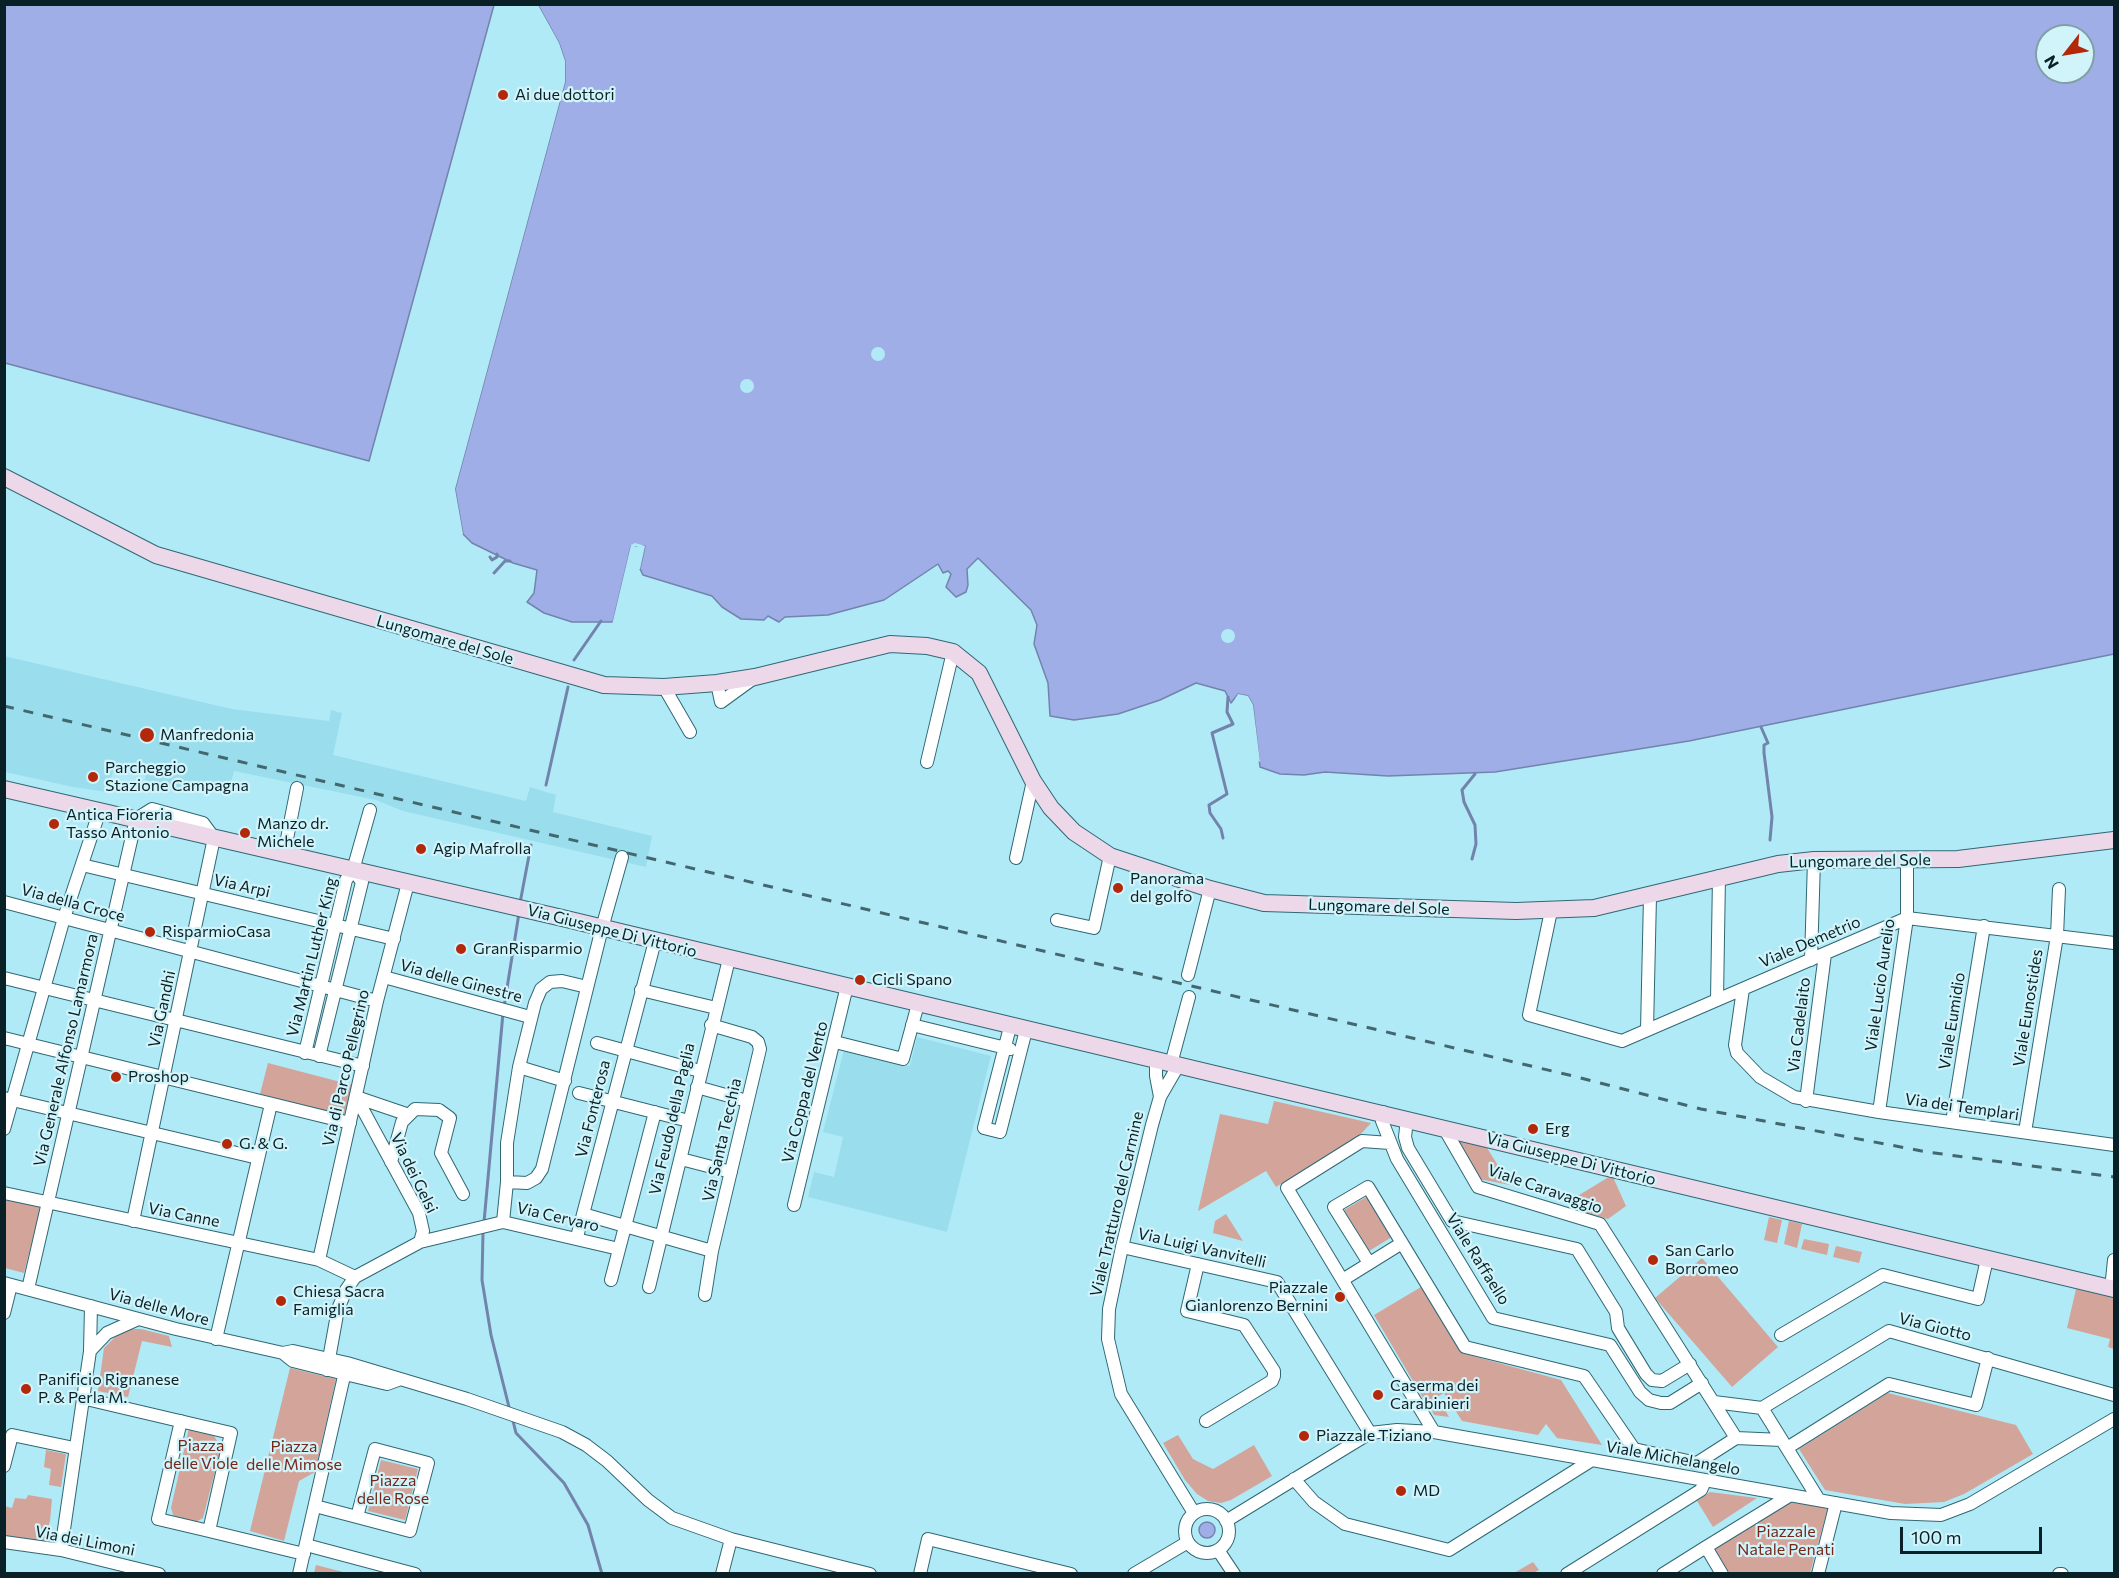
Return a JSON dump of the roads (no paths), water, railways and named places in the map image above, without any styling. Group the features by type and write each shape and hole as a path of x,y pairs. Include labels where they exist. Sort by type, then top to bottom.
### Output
{"street":[{"name":"Lungomare del Sole","path":"4,477 144,550 581,680 604,684 664,687 717,683 755,677 890,644 927,646 953,652 979,673 1033,781 1051,808 1074,832 1110,856 1210,889 1264,903 1551,911 1594,908 1650,896 1719,876 1778,864 1814,860 1958,859 2115,840"},
{"path":"927,762 953,652"},
{"path":"664,687 690,732"},
{"path":"1016,858 1033,781"},
{"path":"284,854 297,788"},
{"name":"Via Giuseppe Di Vittorio","path":"4,789 558,917 1018,1029 1168,1063 1383,1117 1407,1119 2113,1289"},
{"path":"4,1129 9,1099 29,1045 64,918 100,810"},
{"name":"Via Martin Luther King","path":"305,1053 346,880 353,870 370,810"},
{"name":"Via Generale Alfonso Lamarmora","path":"28,1289 136,819"},
{"name":"Via Gandhi","path":"133,1221 214,838"},
{"path":"1057,920 1094,928 1110,856"},
{"path":"507,1182 527,1183 542,1169 622,857"},
{"name":"Via Cadelaito","path":"1811,960 1814,860"},
{"name":"Viale Lucio Aurelio","path":"1879,1112 1907,918 1907,861"},
{"name":"Via Arpi","path":"82,865 394,939"},
{"name":"Via Martin Luther King","path":"319,1056 362,882 353,870"},
{"path":"1717,1000 1719,876"},
{"name":"Via di Parco Pellegrino","path":"319,1260 377,1001 408,883"},
{"path":"1188,975 1210,889"},
{"name":"Viale Eunostides","path":"2025,1132 2057,936 2059,889"},
{"path":"1647,1030 1650,896"},
{"name":"Via della Croce","path":"4,902 377,1001"},
{"name":"Viale Demetrio","path":"1551,911 1529,1015 1622,1041 1907,918"},
{"path":"1907,918 2115,943"},
{"name":"Viale Eumidio","path":"1952,1122 1984,927"},
{"name":"Via Fonterosa","path":"577,1237 655,941"},
{"name":"Via Cadelaito","path":"1806,1101 1825,954"},
{"name":"Via Feudo della Paglia","path":"649,1287 711,1025 729,959"},
{"name":"Via delle Ginestre","path":"384,977 497,1006 530,1017"},
{"path":"4,978 363,1066"},
{"path":"503,1222 507,1182 507,1143 519,1067 530,1017 541,988 550,982 562,981 587,987"},
{"name":"Via Coppa del Vento","path":"794,1205 847,986"},
{"name":"Via dei Templari","path":"1743,989 1735,1045 1737,1053 1760,1077 1806,1101 2115,1145"},
{"path":"641,990 716,1008"},
{"path":"1168,1063 1189,997"},
{"path":"835,1042 903,1059 918,1004"},
{"name":"Via Santa Tecchia","path":"705,1295 712,1251 760,1049 758,1042 752,1037 711,1025"},
{"path":"912,1025 1020,1052"},
{"path":"1018,1029 1020,1052 1000,1132 984,1128 1005,1048 1018,1029"},
{"path":"576,1037 700,1071"},
{"path":"4,1038 81,1059 350,1123"},
{"name":"Viale Tratturo del Carmine","path":"1160,1097 1156,1076 1168,1063"},
{"name":"Viale Tratturo del Carmine","path":"1168,1063 1122,1247 1109,1309 1108,1329 1115,1379 1134,1418 1194,1513"},
{"path":"519,1067 565,1081"},
{"path":"697,1087 747,1101"},
{"path":"579,1093 689,1121"},
{"path":"356,1097 409,1115"},
{"name":"Via dei Gelsi","path":"356,1097 419,1213 423,1231 420,1242"},
{"path":"9,1099 258,1158"},
{"path":"216,1339 270,1104"},
{"path":"391,1162 402,1122 415,1109 439,1110 450,1118 441,1153 463,1194"},
{"path":"611,1280 655,1112"},
{"path":"1383,1117 1362,1141 1287,1188 1344,1279 1434,1432"},
{"name":"Viale Raffaello","path":"1383,1117 1397,1159 1493,1318 1610,1345"},
{"name":"Viale Raffaello","path":"1407,1119 1405,1137 1408,1148 1452,1221 1576,1249 1616,1312 1618,1328 1646,1374 1652,1380 1662,1381 1690,1364"},
{"name":"Viale Caravaggio","path":"1444,1128 1478,1187 1600,1224 1736,1438"},
{"path":"1362,1141 1390,1143"},
{"path":"681,1159 731,1172"},
{"path":"1369,1263 1334,1207 1368,1187 1465,1347 1584,1376 1634,1449 1697,1463 1736,1438 1784,1444 1888,1384 1976,1405 1988,1358"},
{"name":"Via Canne","path":"4,1193 319,1260 355,1277"},
{"name":"Via Cervaro","path":"583,1214 623,1228 712,1251"},
{"name":"Via Cervaro","path":"420,1242 503,1222 577,1237 619,1249"},
{"path":"328,1364 338,1309 355,1277 420,1242"},
{"path":"1344,1279 1402,1243"},
{"name":"Via Luigi Vanvitelli","path":"1122,1247 1277,1282 1370,1433"},
{"path":"1781,1335 1883,1275 1978,1299 1987,1259"},
{"path":"2113,1289 2115,1260"},
{"path":"1198,1264 1187,1311 1244,1325 1274,1371 1272,1381 1206,1420"},
{"path":"4,1313 8,1284"},
{"name":"Via delle More","path":"8,1284 136,1320 283,1353 292,1361 328,1364 346,1369 391,1375 398,1380 562,1432 607,1461 648,1500 672,1518 728,1539"},
{"path":"61,1550 74,1448 90,1351 91,1306"},
{"path":"90,1351 107,1333 136,1320"},
{"name":"Via Giotto","path":"1762,1407 1889,1330 2115,1395"},
{"path":"1623,1337 1610,1345 1640,1392 1649,1400 1670,1403 1702,1383"},
{"path":"299,1574 346,1369"},
{"path":"82,1398 231,1433 209,1531"},
{"path":"1714,1402 1762,1407 1819,1500"},
{"name":"Viale Michelangelo","path":"1226,1521 1370,1433 1396,1430 1434,1432 1891,1513 1941,1515 1970,1504 2115,1419"},
{"path":"181,1421 158,1519 415,1574"},
{"path":"4,1466 12,1435 74,1448"},
{"path":"315,1506 410,1531 428,1463 375,1449 357,1517"},
{"path":"1294,1479 1314,1502 1345,1524 1449,1550 1592,1460"},
{"path":"1567,1574 1701,1490 1705,1480"},
{"path":"1663,1574 1789,1496"},
{"path":"1818,1574 1836,1503"},
{"path":"1212,1509 1226,1521 1228,1537 1218,1550 1202,1552 1188,1542 1185,1527 1194,1513 1212,1509"},
{"path":"722,1574 728,1539 862,1573"},
{"path":"920,1574 928,1539 1071,1574"},
{"name":"Via dei Limoni","path":"4,1542 61,1550 159,1574"},
{"path":"1138,1572 1188,1542"},
{"path":"1706,1547 1722,1574"},
{"path":"1218,1550 1234,1574"}],"waterway":[{"path":"490,557 492,560 497,557 497,554"},
{"path":"494,573 505,561 510,561"},
{"path":"574,660 601,621"},
{"path":"546,785 568,687"},
{"path":"1223,838 1221,829 1210,813 1209,805 1227,794 1212,733 1233,724 1227,712 1228,697"},
{"path":"1761,727 1768,743 1764,745 1764,753 1772,817 1770,840"},
{"path":"1472,859 1476,844 1475,825 1464,802 1462,790 1475,774"},
{"path":"520,903 531,845"},
{"path":"504,1007 519,913"},
{"path":"484,1222 503,1013"},
{"path":"483,1232 482,1280 491,1335 510,1411"},
{"path":"512,1417 516,1433 564,1483 588,1525 602,1574"}],"railway":[{"path":"4,706 1569,1075 1701,1109 1927,1152 2114,1177"}],"place":[{"name":"Ai due dottori","path":"503,95"},
{"name":"Manfredonia","path":"147,735"},
{"name":"Parcheggio Stazione Campagna","path":"93,777"},
{"name":"Antica Fioreria Tasso Antonio","path":"54,824"},
{"name":"Manzo dr. Michele","path":"245,833"},
{"name":"Agip Mafrolla","path":"421,849"},
{"name":"Panorama del golfo","path":"1118,888"},
{"name":"RisparmioCasa","path":"150,932"},
{"name":"GranRisparmio","path":"461,949"},
{"name":"Cicli Spano","path":"860,980"},
{"name":"Proshop","path":"116,1077"},
{"name":"Erg","path":"1533,1129"},
{"name":"G. & G.","path":"227,1144"},
{"name":"San Carlo Borromeo","path":"1653,1260"},
{"name":"Piazzale Gianlorenzo Bernini","path":"1340,1297"},
{"name":"Chiesa Sacra Famiglia","path":"281,1301"},
{"name":"Panificio Rignanese P. & Perla M.","path":"26,1389"},
{"name":"Caserma dei Carabinieri","path":"1378,1395"},
{"name":"Piazzale Tiziano","path":"1304,1436"},
{"name":"MD","path":"1401,1491"}],"park label":[{"name":"Piazza delle Viole","path":"201,1455"},
{"name":"Piazza delle Mimose","path":"294,1456"},
{"name":"Piazza delle Rose","path":"393,1490"},
{"name":"Piazzale Natale Penati","path":"1786,1541"}]}
